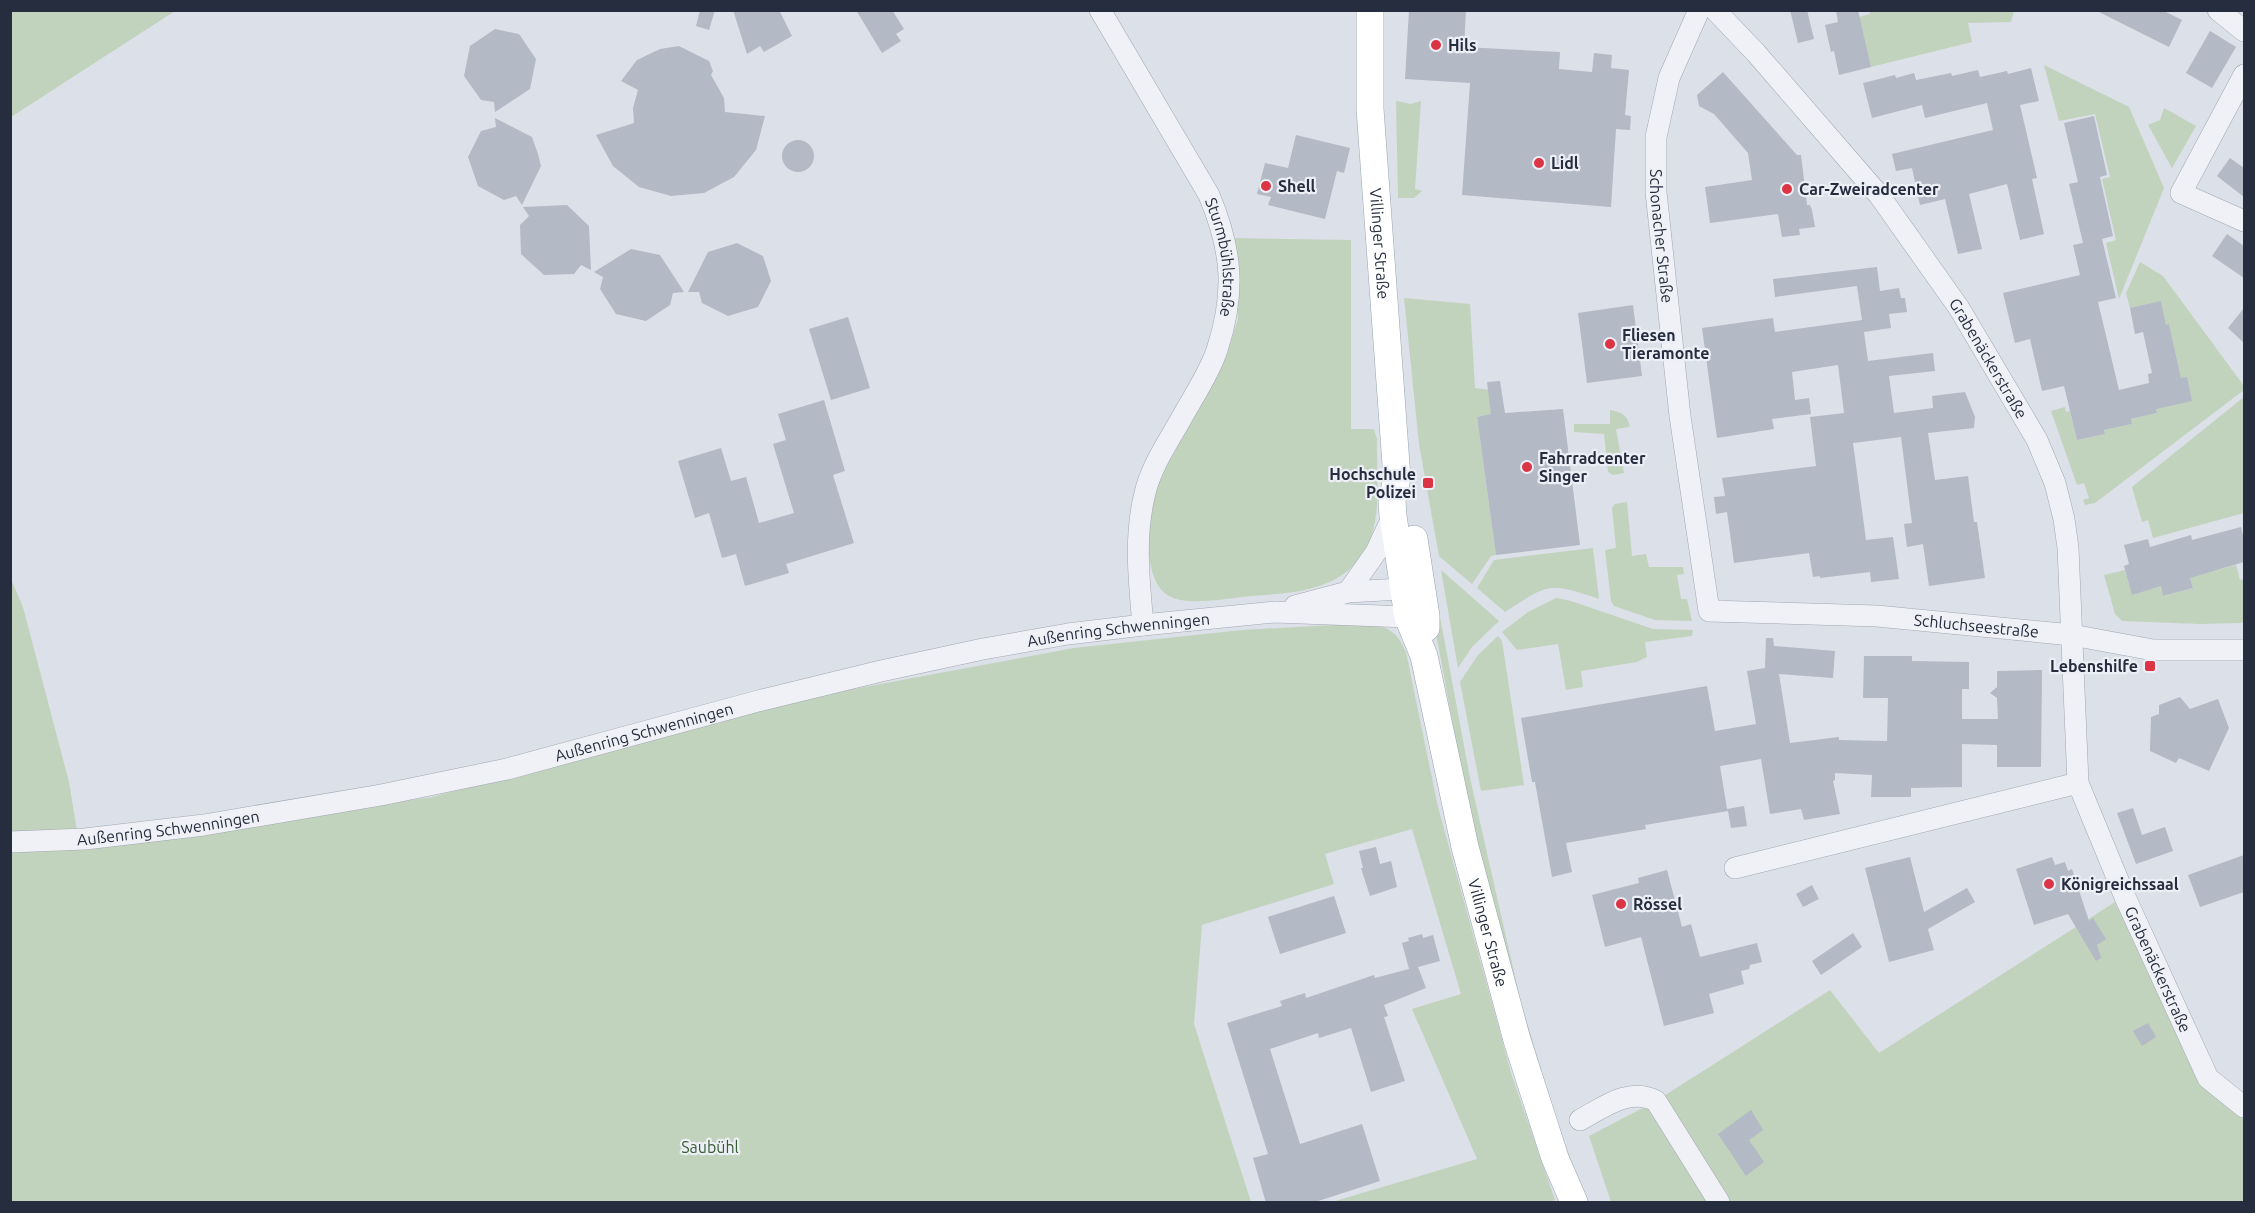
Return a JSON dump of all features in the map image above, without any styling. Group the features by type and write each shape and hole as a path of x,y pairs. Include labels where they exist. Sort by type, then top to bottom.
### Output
{"main road":[{"name":"Villinger Straße","path":"1370,10 1370,109 1397,478 1392,501 1392,516 1412,588 1424,656 1465,847 1517,1040 1555,1158 1574,1203"},
{"name":"Villinger Straße","path":"1397,478 1407,499 1412,588"}],"street":[{"name":"Sturmbühlstraße","path":"1100,10 1209,195 1221,224 1230,285 1229,300 1216,352 1160,456 1145,491 1139,522 1138,562 1143,625"},
{"name":"Schonacher Straße","path":"1699,10 1669,78 1656,137 1656,192 1680,416 1708,611"},
{"name":"Grabenäckerstraße","path":"1714,10 1756,53 1879,195 1959,308 2037,440 2055,483 2068,548 2078,783 2125,897 2208,1078 2244,1107"},
{"path":"2218,10 2244,31"},
{"path":"2244,75 2181,193 2244,221"},
{"path":"1348,592 1376,552 1392,516"},
{"name":"Außenring Schwenningen","path":"1275,612 1348,592 1412,588"},
{"name":"Schluchseestraße","path":"1708,611 1877,616 2072,635 2153,650 2244,650"},
{"name":"Außenring Schwenningen","path":"10,842 85,839 204,825 381,795 507,769 762,700 892,668 983,649 1143,625 1275,612 1417,617"},
{"path":"1735,868 2078,783"},
{"path":"1580,1120 1617,1100 1630,1096 1645,1095 1656,1101 1719,1203"}],"green space":[{"path":"11,10 175,10 175,11 11,117"},
{"path":"1870,10 2014,11 2011,22 1968,23 1972,42 1871,67 1859,17 1870,14"},
{"path":"2044,65 2129,107 2164,188 2119,299 2106,243 2116,240 2102,179 2110,177 2095,114 2059,121"},
{"path":"1396,101 1411,104 1421,101 1415,189 1422,191 1414,198 1398,198"},
{"path":"2164,108 2196,126 2172,168 2148,125 2160,120"},
{"path":"1231,238 1351,240 1351,429 1374,429 1377,439 1378,487 1375,519 1372,535 1357,562 1334,580 1322,585 1280,594 1210,601 1179,600 1161,590 1151,565 1149,533 1152,503 1159,482 1221,357 1229,347 1238,319"},
{"path":"2140,262 2163,276 2244,386 2244,390 2095,503 2085,505 2083,500 2089,498 2084,483 2077,485 2051,411 2065,407 2066,412 2070,411 2077,440 2105,434 2104,430 2132,424 2131,419 2157,413 2156,409 2181,378 2169,325 2166,325 2161,302 2130,308 2126,293"},
{"path":"1404,298 1470,304 1475,388 1499,391 1491,414 1477,417 1496,555 1491,556 1472,584 1439,556 1419,444"},
{"path":"2244,397 2244,513 2153,538 2148,520 2142,522 2132,487"},
{"path":"1610,410 1623,415 1630,427 1616,429 1624,473 1613,475 1608,472 1604,434 1574,432 1574,424 1610,424"},
{"path":"1627,502 1632,556 1646,554 1649,567 1683,567 1684,574 1677,575 1681,599 1687,599 1692,621 1655,620 1614,606 1611,601 1605,550 1616,548 1612,508 1615,504"},
{"path":"1593,548 1599,599 1569,590 1550,588 1532,595 1505,612 1477,588 1494,560"},
{"path":"2236,565 2240,580 2244,579 2244,622 2239,623 2122,621 2115,614 2104,575 2125,570 2132,594 2161,586 2164,596 2193,588 2188,572 2214,571"},
{"path":"1424,568 1431,568 1470,778 1521,1003 1557,1121 1586,1202 1583,1202 1515,1004 1463,779"},
{"path":"1441,570 1499,621 1472,647 1458,668"},
{"name":"Saubühl","path":"10,577 23,607 69,782 80,849 432,797 805,698 1074,648 1242,630 1371,623 1384,627 1397,636 1406,652 1438,807 1512,1076 1555,1200 1548,1202 1332,1202 1477,1159 1412,1009 1461,994 1412,829 1325,854 1334,884 1202,925 1194,1024 1251,1202 11,1202"},
{"path":"1556,598 1653,629 1693,630 1692,636 1645,642 1647,657 1637,662 1581,671 1583,687 1566,690 1558,644 1517,650 1502,632 1528,612"},
{"path":"1498,636 1502,641 1524,785 1481,791 1460,682 1478,655"},
{"path":"2115,902 2202,1084 2244,1117 2244,1202 1611,1202 1589,1136 1656,1101 1830,990 1879,1053"}],"building":[{"path":"700,10 715,10 709,30 696,26"},
{"path":"733,10 779,10 792,36 764,52 760,46 747,54"},
{"path":"856,10 892,10 904,29 896,34 901,41 882,53"},
{"path":"1409,10 1466,10 1464,47 1560,52 1559,69 1592,72 1594,53 1612,55 1611,68 1629,70 1625,115 1631,116 1630,130 1616,129 1611,207 1462,195 1470,83 1405,79"},
{"path":"1790,10 1807,10 1814,39 1798,43"},
{"path":"1836,10 1858,10 1871,67 1839,75 1825,25 1838,22"},
{"path":"2095,10 2162,10 2182,20 2169,47"},
{"path":"495,29 519,34 536,59 530,89 495,112 494,102 481,100 464,76 470,46"},
{"path":"2210,31 2236,47 2212,88 2186,73"},
{"path":"679,46 709,61 713,71 711,75 724,98 725,112 765,116 756,150 734,177 704,193 671,196 639,187 613,166 596,135 634,123 633,108 638,90 621,81 637,60 660,49"},
{"path":"2031,68 2039,101 2020,105 2037,178 2032,179 2044,234 2020,240 2007,184 1969,194 1982,249 1958,254 1945,199 1920,205 1912,168 1896,171 1892,154 1993,130 1987,103 1925,118 1922,105 1872,118 1863,83 1914,73 1916,80 1978,70 1980,77 2007,71 2008,74"},
{"path":"1723,72 1797,155 1801,155 1807,205 1810,205 1812,210 1815,227 1799,229 1800,235 1782,237 1778,214 1710,223 1705,187 1752,180 1748,153 1714,114 1699,106 1697,95"},
{"path":"2094,116 2107,175 2100,177 2113,236 2102,239 2116,298 2098,302 2119,390 2149,383 2148,374 2152,373 2143,332 2135,334 2130,308 2161,301 2166,325 2169,324 2181,378 2187,377 2192,401 2156,409 2157,413 2131,419 2132,424 2104,430 2105,434 2077,440 2064,386 2042,391 2030,339 2015,343 2003,293 2080,275 2073,245 2083,243 2069,184 2078,182 2064,123"},
{"path":"495,118 532,137 538,154 541,166 522,205 516,196 504,200 478,186 468,157 481,131 496,127"},
{"path":"1296,135 1350,148 1344,173 1337,171 1325,219 1268,205 1271,197 1257,194 1265,163 1288,168"},
{"path":"798,140 809,145 814,156 809,167 798,172 787,167 782,156 787,145"},
{"path":"2230,158 2244,168 2244,197 2217,176"},
{"path":"567,205 589,226 591,270 581,265 574,274 544,275 521,254 520,225 529,216 523,207"},
{"path":"2227,234 2244,246 2244,278 2212,256"},
{"path":"737,243 763,256 771,281 758,307 728,316 702,303 699,292 688,292 708,252"},
{"path":"631,249 660,255 684,292 673,293 670,305 646,321 616,314 600,289 603,277 594,272"},
{"path":"1877,267 1880,291 1899,288 1901,298 1905,298 1907,312 1889,314 1891,328 1864,332 1868,361 1933,353 1935,371 1889,376 1894,413 1933,408 1932,396 1965,392 1975,417 1974,428 1928,433 1935,480 1968,476 1985,578 1929,586 1923,544 1907,547 1904,524 1912,523 1901,437 1853,443 1866,540 1893,537 1899,579 1871,582 1870,572 1813,577 1809,553 1734,563 1727,512 1716,514 1714,497 1725,496 1722,478 1816,466 1810,417 1844,413 1838,365 1792,372 1795,400 1809,398 1811,414 1772,419 1774,429 1717,438 1702,328 1773,318 1775,332 1862,320 1857,286 1775,297 1773,279"},
{"name":"Fliesen Tieramonte","path":"1633,305 1642,376 1587,383 1578,313"},
{"path":"2244,308 2244,343 2228,328"},
{"path":"848,317 870,388 831,400 809,329"},
{"name":"Fahrradcenter Singer","path":"1500,381 1505,413 1563,409 1580,545 1496,555 1477,417 1491,414 1487,382"},
{"path":"824,400 845,471 833,475 854,543 786,564 789,573 745,586 736,554 722,558 709,513 695,518 678,461 721,448 731,481 746,477 759,523 794,513 773,444 786,440 778,414"},
{"path":"2241,527 2244,540 2244,562 2190,578 2193,588 2163,596 2161,586 2132,595 2124,566 2129,564 2124,545 2148,539 2150,547 2191,535 2192,540"},
{"path":"1766,638 1773,638 1774,646 1835,651 1833,678 1779,674 1790,743 1839,737 1839,740 1887,741 1888,698 1863,698 1864,656 1912,656 1912,661 1969,662 1969,689 1962,689 1962,719 1998,719 1997,698 1990,693 1997,687 1997,671 2042,670 2041,767 1997,767 1997,745 1962,744 1962,787 1911,788 1911,797 1871,797 1872,775 1835,773 1833,781 1840,814 1804,820 1801,809 1770,814 1761,759 1720,766 1727,809 1744,806 1747,826 1731,828 1728,811 1645,825 1646,829 1566,843 1572,872 1552,877 1521,718 1707,686 1715,731 1756,724 1747,671 1765,668"},
{"path":"2180,697 2190,709 2218,699 2229,728 2209,771 2179,758 2176,763 2150,751 2151,717 2159,714 2159,705"},
{"path":"2133,808 2142,835 2165,827 2173,851 2136,864 2117,813"},
{"path":"1376,847 1380,864 1391,861 1397,887 1370,896 1361,868 1363,868 1359,851"},
{"path":"2244,855 2244,892 2200,907 2188,875"},
{"path":"1910,857 1924,912 1967,888 1975,902 1928,929 1934,950 1889,962 1865,868"},
{"name":"Königreichssaal","path":"2052,857 2055,865 2065,862 2068,871 2072,869 2089,921 2093,918 2106,939 2097,945 2101,958 2096,961 2068,914 2034,925 2016,869"},
{"path":"1667,870 1682,927 1691,924 1700,957 1757,943 1762,962 1750,965 1749,969 1741,971 1744,984 1709,994 1714,1013 1664,1026 1641,937 1605,947 1592,895 1639,883 1638,878"},
{"path":"1812,885 1819,899 1803,907 1796,894"},
{"path":"1334,896 1346,933 1280,954 1268,917"},
{"path":"1853,933 1862,947 1821,975 1812,961"},
{"path":"1422,934 1423,938 1433,935 1440,961 1418,967 1426,988 1384,1005 1388,1016 1384,1017 1405,1081 1371,1092 1351,1028 1319,1038 1318,1033 1270,1049 1300,1144 1362,1124 1380,1181 1312,1203 1266,1203 1253,1158 1268,1154 1227,1023 1282,1006 1280,1001 1305,993 1306,998 1374,975 1375,978 1409,969 1402,943 1409,941 1408,938"},
{"path":"2148,1023 2156,1037 2142,1046 2133,1031"},
{"path":"1751,1110 1763,1130 1749,1140 1764,1162 1746,1176 1718,1134"}],"place":[{"name":"Hils","path":"1436,45"},
{"name":"Lidl","path":"1539,163"},
{"name":"Shell","path":"1266,186"},
{"name":"Car-Zweiradcenter","path":"1787,189"},
{"name":"Fliesen Tieramonte","path":"1610,344"},
{"name":"Fahrradcenter Singer","path":"1527,467"},
{"name":"Hochschule Polizei","path":"1428,483"},
{"name":"Lebenshilfe","path":"2150,666"},
{"name":"Königreichssaal","path":"2049,884"},
{"name":"Rössel","path":"1621,904"}]}
